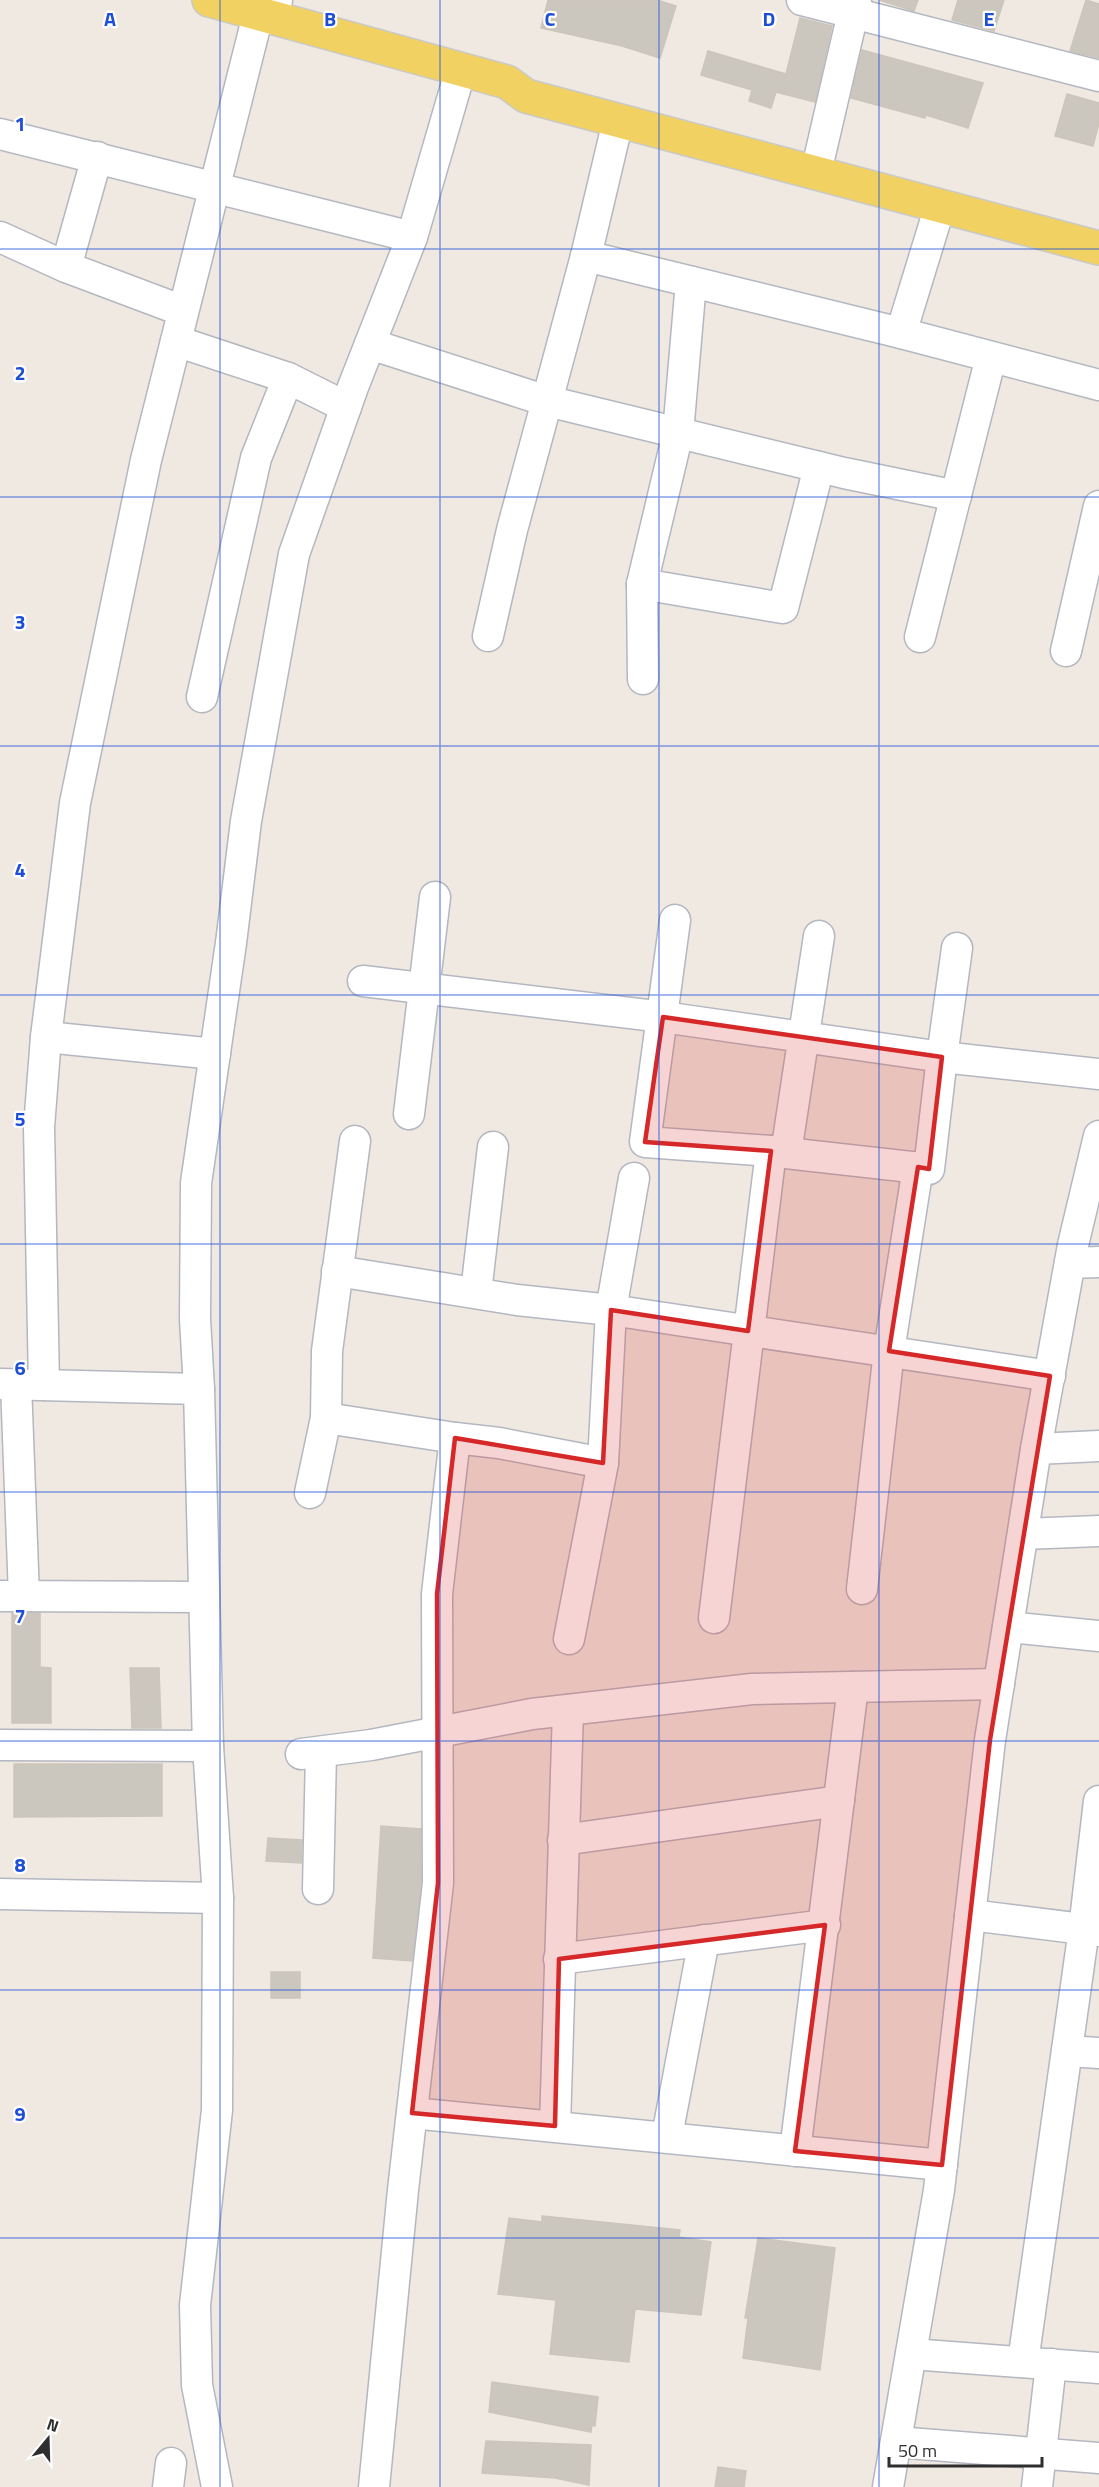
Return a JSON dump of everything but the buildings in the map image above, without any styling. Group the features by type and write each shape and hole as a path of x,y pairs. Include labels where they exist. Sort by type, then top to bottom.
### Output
{"main road":[{"path":"209,0 267,8 483,76 526,96 1099,248"},
{"path":"483,76 531,77 1099,228"}],"street":[{"path":"802,0 855,7 1099,76"},
{"path":"820,155 855,7"},
{"path":"204,1597 12,1596 20,1384 46,1037 75,803 146,460 215,186 267,8"},
{"path":"217,2487 197,2385 195,2305 217,2110 218,1898 208,1746 199,1389 195,1319 196,1183 246,821 294,554 346,407 412,237 483,76"},
{"path":"488,636 512,530 586,256 618,121"},
{"path":"0,134 412,237"},
{"path":"66,267 97,157"},
{"path":"901,333 940,206"},
{"path":"0,237 66,267 183,311"},
{"path":"586,256 901,333 1099,386"},
{"path":"643,680 642,584 678,433 691,282"},
{"path":"176,341 288,378 346,407"},
{"path":"370,344 547,402 819,467 956,496"},
{"path":"920,637 991,357"},
{"path":"202,697 256,458 288,378"},
{"path":"642,584 783,608 819,467"},
{"path":"1066,651 1099,506"},
{"path":"410,1114 435,897"},
{"path":"675,920 645,1142 778,1152 929,1169 957,948"},
{"path":"714,1618 748,1331 778,1152 819,936"},
{"path":"363,981 663,1017 942,1057 1099,1074"},
{"path":"46,1037 215,1054"},
{"path":"888,2487 942,2165 999,1684 1036,1449 1050,1376 1085,1263 1099,1136"},
{"path":"310,1493 326,1418 327,1351 355,1141"},
{"path":"476,1292 493,1147"},
{"path":"862,1589 889,1351 918,1167"},
{"path":"569,1639 603,1462 611,1310 634,1178"},
{"path":"337,1271 517,1300 611,1310 1050,1376"},
{"path":"20,1384 199,1389"},
{"path":"326,1418 499,1443 603,1462"},
{"path":"374,2487 438,1883 437,1594 455,1438"},
{"path":"1036,1449 1099,1446"},
{"path":"1023,1534 1099,1531"},
{"path":"1008,1627 1099,1636"},
{"path":"318,1889 311,1753 568,1710 752,1689 999,1684"},
{"path":"795,2151 853,1687"},
{"path":"555,2126 568,1710"},
{"path":"0,1745 208,1746"},
{"path":"1037,2487 1041,2452 1037,2363 1067,2051 1091,1930 1099,1800"},
{"path":"563,1840 839,1801"},
{"path":"0,1894 218,1898"},
{"path":"970,1915 1091,1930"},
{"path":"559,1959 825,1924"},
{"path":"667,2136 704,1940"},
{"path":"1067,2051 1099,2053"},
{"path":"412,2113 667,2136 942,2165"},
{"path":"911,2354 1099,2368"},
{"path":"896,2442 1099,2458"}],"highlighted area":[{"path":"663,1017 942,1057 929,1169 918,1167 889,1351 1050,1376 990,1740 942,2165 795,2151 825,1925 559,1959 555,2126 412,2113 438,1883 437,1594 455,1438 603,1463 611,1310 748,1331 771,1151 645,1142"}]}
